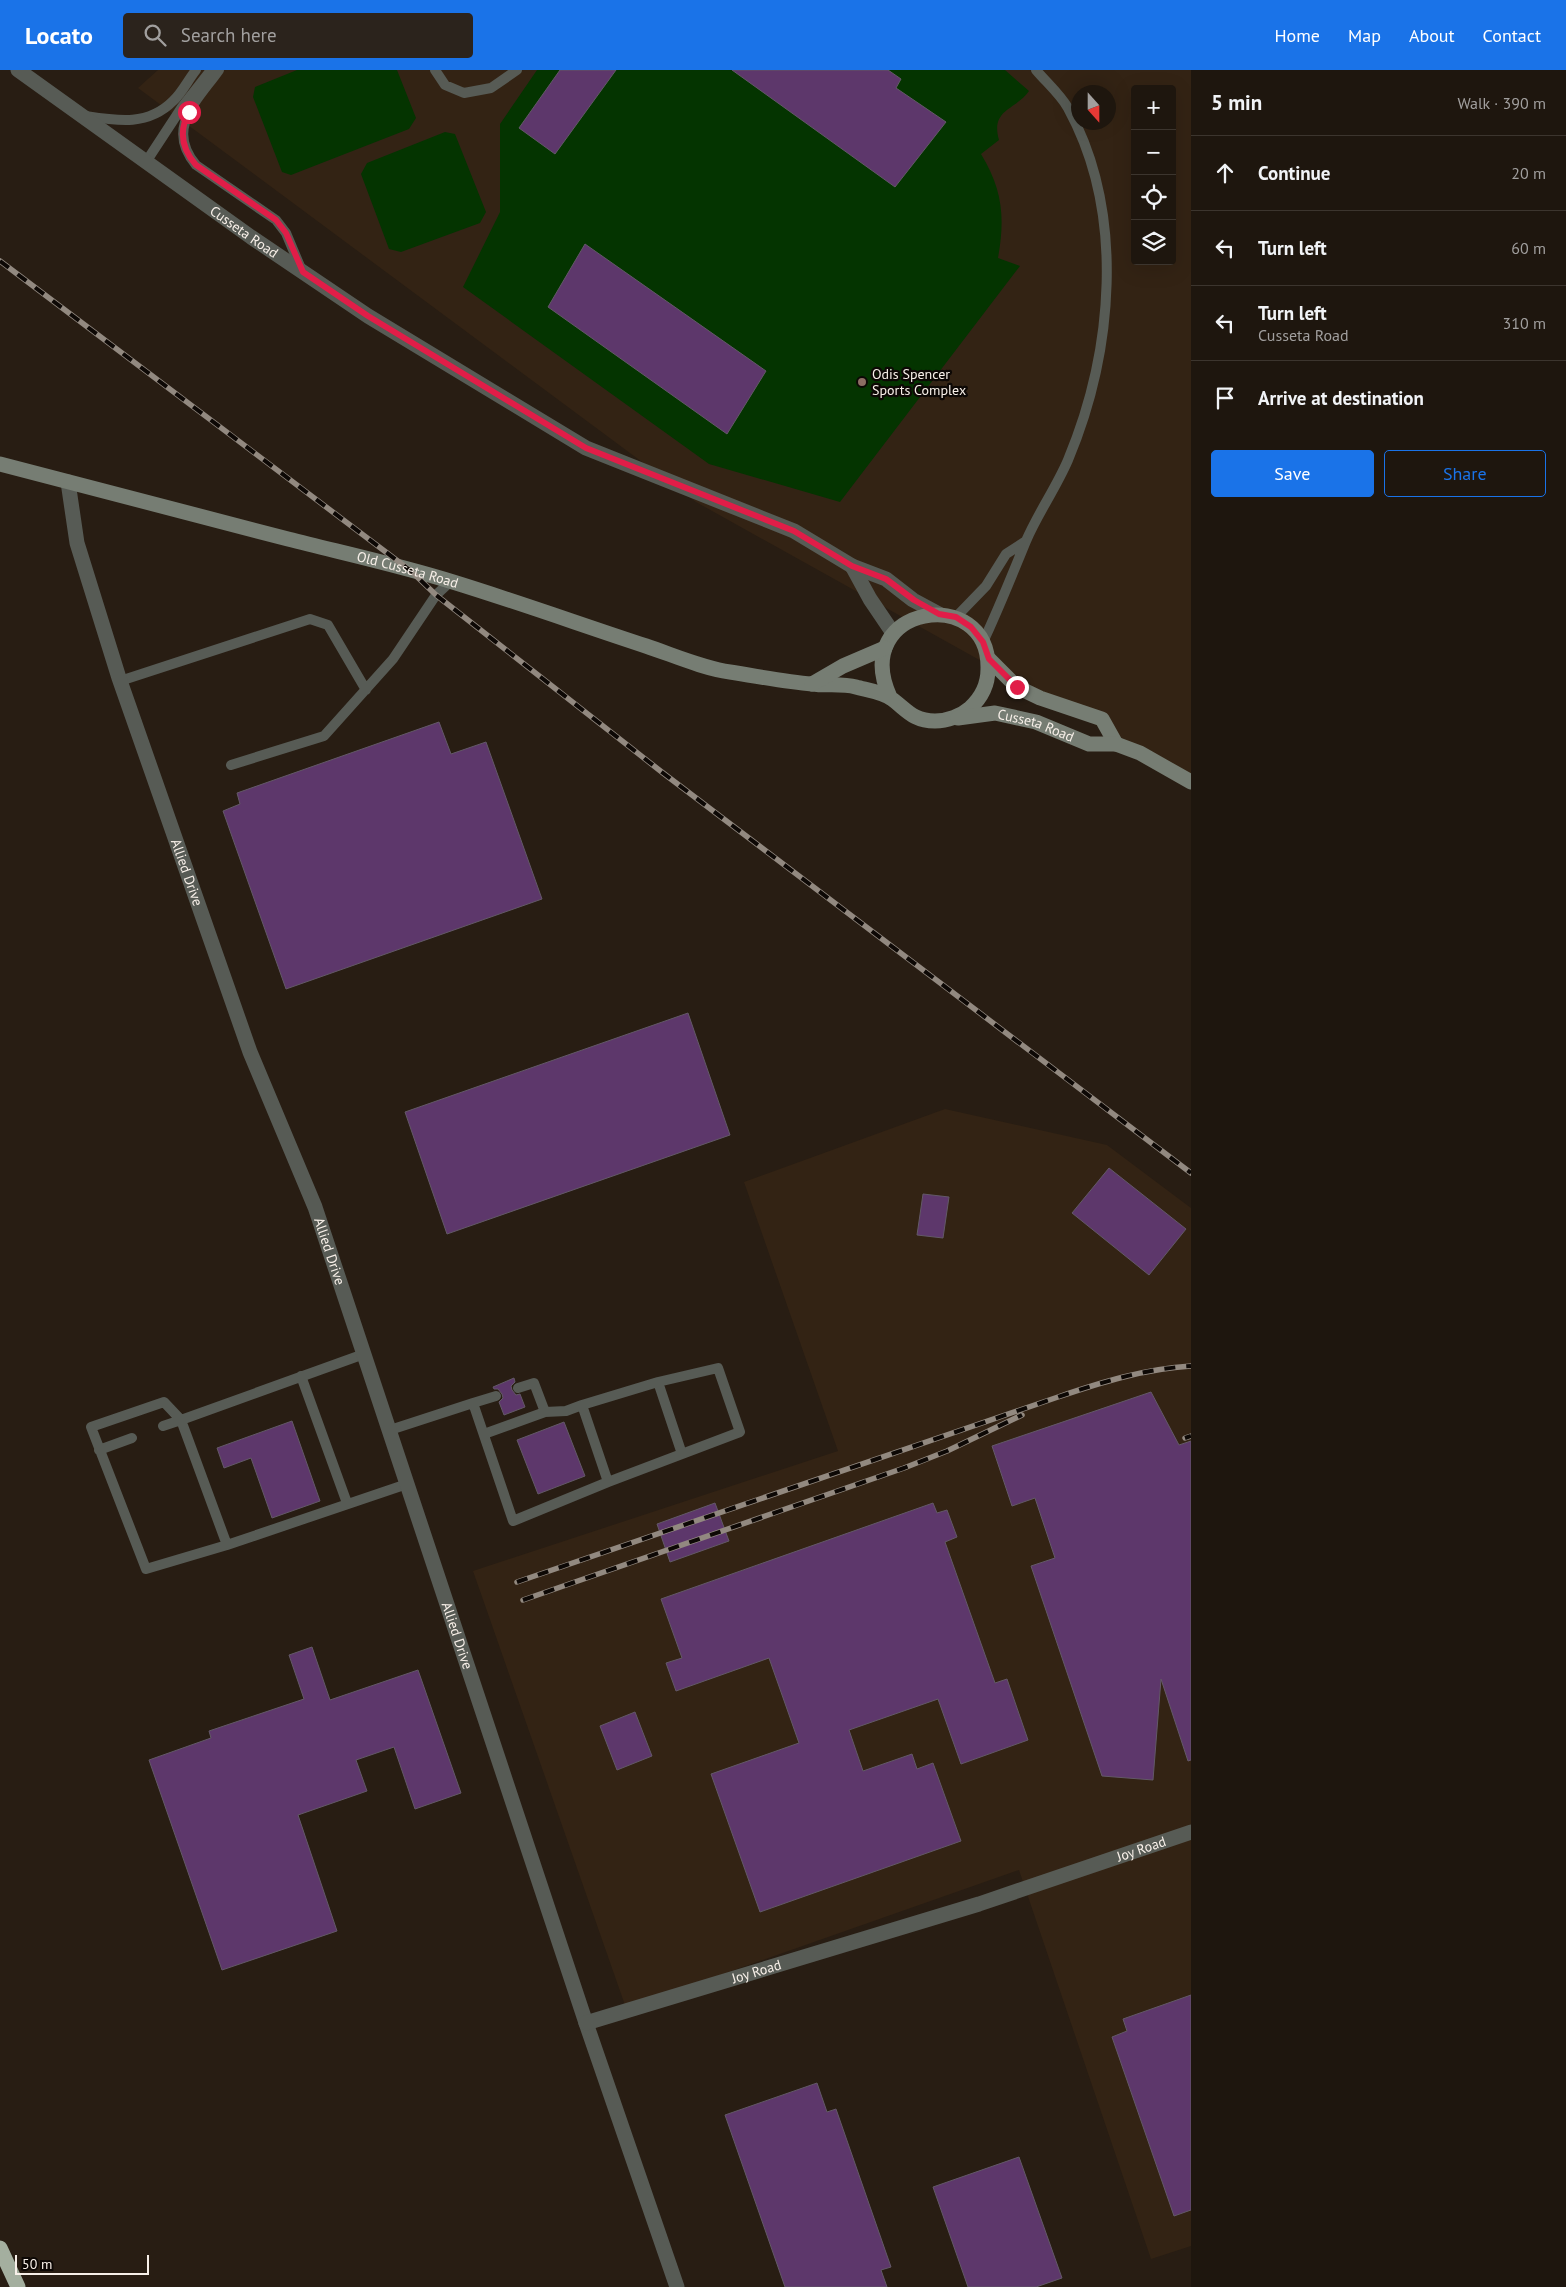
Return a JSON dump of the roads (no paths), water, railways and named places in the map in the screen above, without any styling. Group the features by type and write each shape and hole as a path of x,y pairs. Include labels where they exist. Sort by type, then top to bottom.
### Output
{"highway":[{"path":"0,2248 18,2287"}],"street":[{"name":"Cusseta Road","path":"18,70 146,162 368,316 586,448 794,531 852,566 886,579 914,600 939,614"},
{"name":"Old Cusseta Road","path":"0,464 451,582 724,672 811,684 851,685 890,697"},
{"name":"Allied Drive","path":"68,482 77,543 120,682 250,1052 315,1207 586,2023"},
{"path":"852,566 870,599 893,633"},
{"name":"Cusseta Road","path":"953,718 969,709 982,695 988,678 989,659 983,642 971,627 956,617 939,614 922,615 906,622 893,633 885,648 881,665 883,682 890,697 902,710 917,718 935,721 995,713 1036,722 1089,744 1116,744 1140,753 1191,782"},
{"path":"811,684 843,666 885,648"},
{"name":"Cusseta Road","path":"989,659 1017,687 1040,698 1102,719 1116,744"},
{"name":"Joy Road","path":"586,2023 979,1904 1191,1832"},
{"path":"586,2023 677,2287"}],"lane":[{"path":"82,116 125,122 142,120 173,101 196,70"},
{"path":"146,162 182,107 211,70"},
{"path":"219,70 187,114 182,139 186,154 196,165 276,220 286,233 303,272"},
{"path":"435,70 445,85 464,93 491,88 517,70"},
{"path":"983,642 1005,596 1033,527 1068,460 1089,395 1103,338 1106,266 1104,232 1095,176 1086,148 1067,106 1036,70"},
{"path":"956,617 986,586 1006,554 1027,540"},
{"path":"231,765 324,736 393,659 436,595 451,582"},
{"path":"120,682 310,619 328,625 366,690"},
{"path":"163,1426 364,1354"},
{"path":"473,1403 513,1521 608,1482 740,1432 718,1368 658,1382 566,1411 545,1412 484,1434"},
{"path":"301,1376 347,1503"},
{"path":"658,1382 682,1454"},
{"path":"518,1388 534,1383 545,1412"},
{"path":"390,1430 496,1396"},
{"path":"227,1545 181,1420 164,1402 91,1427 146,1569 227,1545 408,1484"},
{"path":"582,1405 608,1482"},
{"path":"99,1450 132,1438"}],"railway":[{"path":"0,261 411,571 436,595 663,773 1191,1173"},
{"path":"517,1582 1091,1386 1140,1373 1191,1366"},
{"path":"523,1600 904,1468 947,1451 1022,1415"},
{"path":"1185,1438 1191,1436"}],"place":[{"name":"Odis Spencer Sports Complex","path":"862,382"}]}
